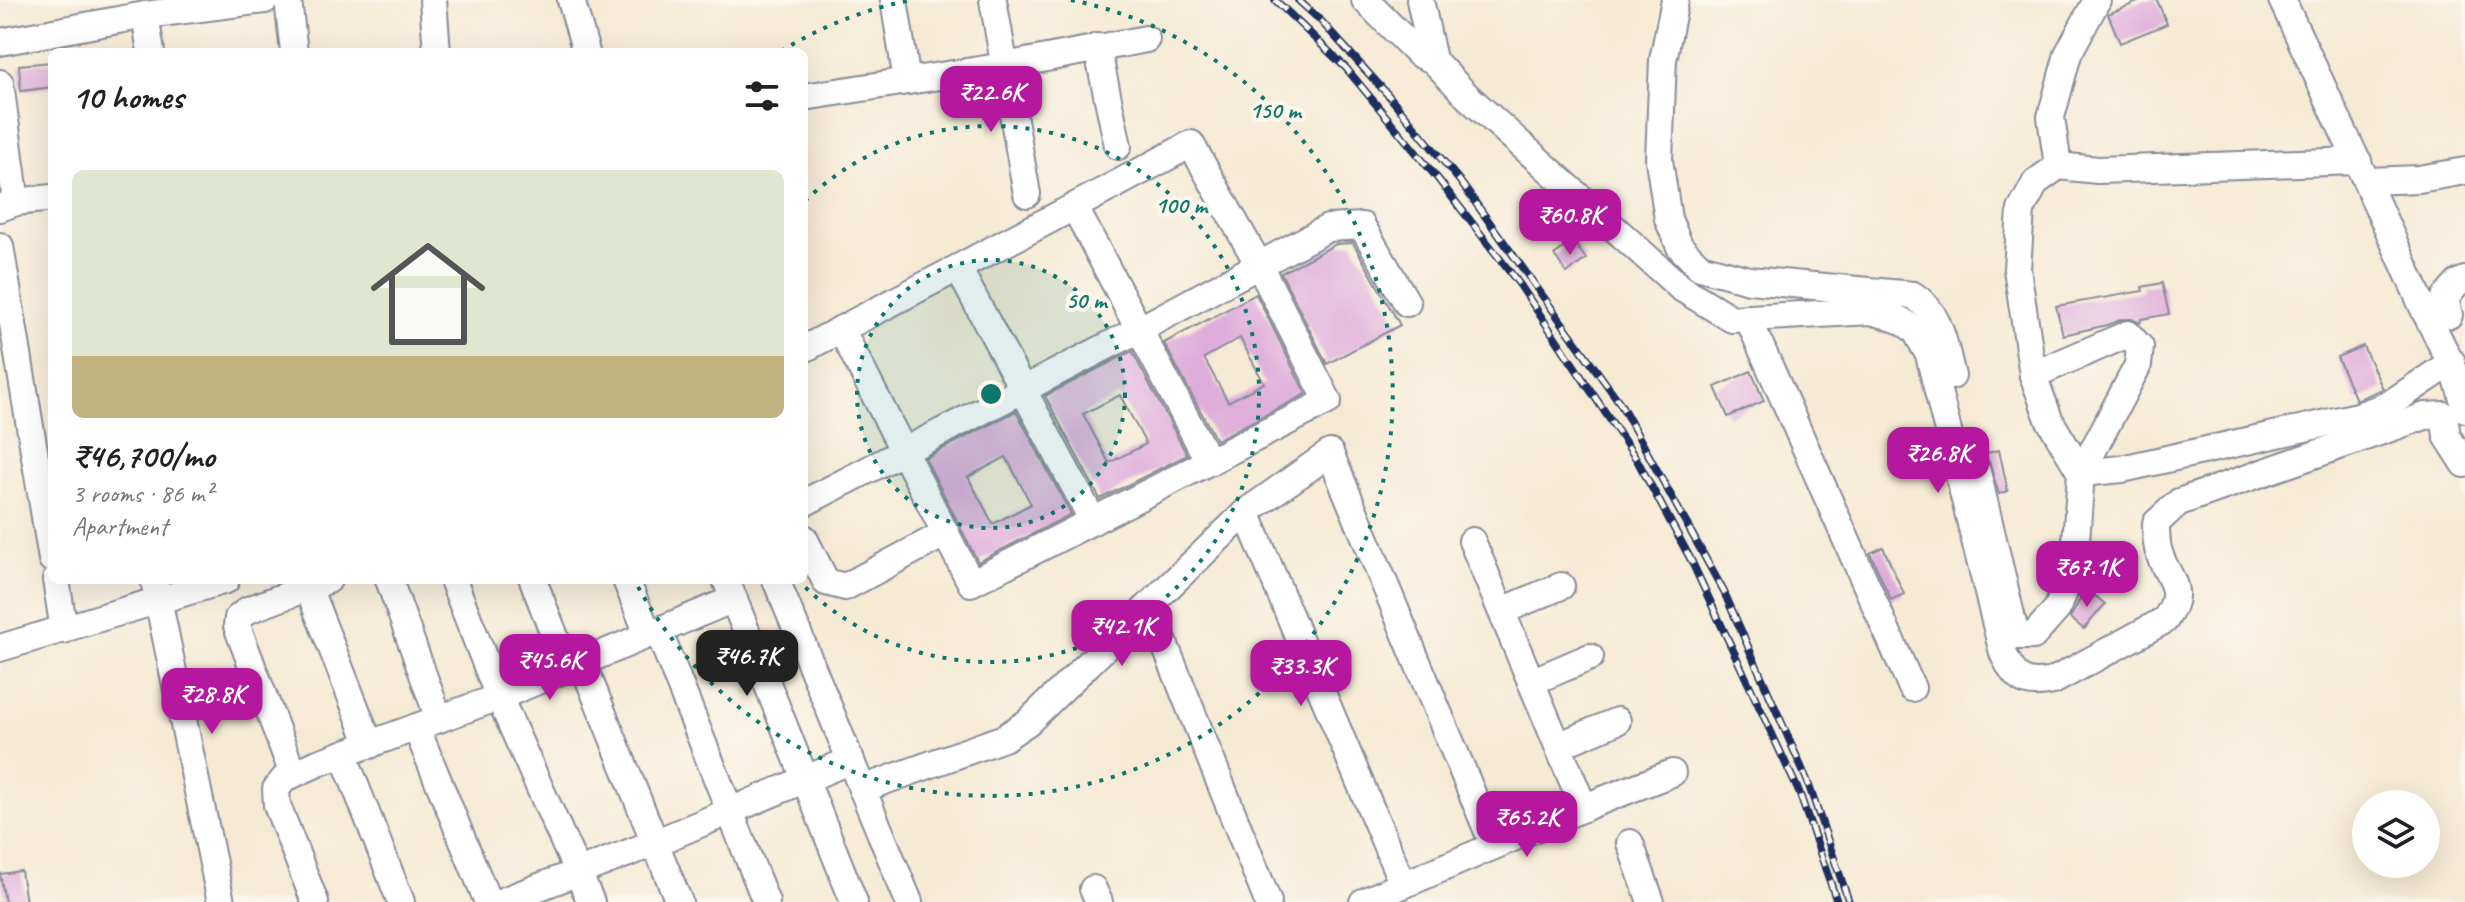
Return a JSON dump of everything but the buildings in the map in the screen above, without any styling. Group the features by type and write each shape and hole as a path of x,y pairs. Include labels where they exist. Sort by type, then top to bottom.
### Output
{"street":[{"path":"0,42 145,15 265,0"},
{"path":"288,0 294,48"},
{"path":"433,0 437,48"},
{"path":"571,0 585,48"},
{"path":"894,0 907,81"},
{"path":"993,0 1027,194"},
{"path":"1365,0 1419,54 1433,60 1468,97 1681,288 1732,319 1871,311 1902,321 1915,330 1929,355 2003,653 2011,670 2022,682 2036,684 2053,681 2165,620 2174,606 2177,593 2158,551 2156,523 2179,502 2425,416 2444,415 2447,436 2465,464"},
{"path":"1420,0 1433,60"},
{"path":"1675,0 1663,60 1659,160 1668,219 1680,247 1700,267 1749,280 1913,295 1928,305 1940,331 2016,636 2033,636 2057,609 2074,568 2081,473 2138,365 2140,347 2128,334 2033,375"},
{"path":"2058,166 2051,117 2068,54 2097,0"},
{"path":"2282,0 2363,171 2448,318"},
{"path":"145,15 150,48"},
{"path":"808,96 1005,66 1146,39"},
{"path":"1097,47 1118,146"},
{"path":"0,83 8,205 48,199"},
{"path":"808,347 841,329 958,268 1075,208 1191,144 1259,265 1328,401 971,583 841,329"},
{"path":"2081,473 2049,419 2033,375 2017,269 2021,210 2036,182 2058,166 2098,170 2363,171 2419,179 2465,171"},
{"path":"1075,208 1209,462"},
{"path":"808,501 1328,228 1362,226 1407,303"},
{"path":"0,246 48,535"},
{"path":"958,268 1093,521"},
{"path":"2447,436 2465,409 2452,362 2445,298 2458,283 2465,280"},
{"path":"1748,318 1912,688"},
{"path":"2081,473 2122,469 2358,416 2388,405 2452,362"},
{"path":"862,789 1004,738 1050,702 1246,512 1330,453 1494,846"},
{"path":"1246,512 1403,885"},
{"path":"808,546 826,582 845,587 946,533"},
{"path":"1472,541 1584,808"},
{"path":"57,584 64,630"},
{"path":"0,648 64,630 156,590 198,584"},
{"path":"293,774 237,626 238,618 248,610 318,584 370,745"},
{"path":"390,584 428,723 488,902"},
{"path":"455,584 499,697 591,902"},
{"path":"535,584 657,842 679,902"},
{"path":"628,584 653,632 731,810 766,902"},
{"path":"778,584 909,902"},
{"path":"1502,611 1561,586"},
{"path":"315,902 277,805 276,789 285,778 499,697 653,632 730,589 854,902"},
{"path":"156,590 221,902"},
{"path":"1150,608 1268,902"},
{"path":"1531,682 1590,657"},
{"path":"1558,746 1617,721"},
{"path":"343,754 401,902"},
{"path":"500,902 543,894 578,871 657,842 851,760"},
{"path":"1363,902 1672,773"},
{"path":"1630,843 1651,902"}],"railway":[{"path":"1275,0 1346,68 1438,179 1520,285 1637,460 1690,558 1799,792 1837,902"},
{"path":"1298,0 1389,96 1459,180 1620,403 1724,592 1807,780 1849,902"}]}
